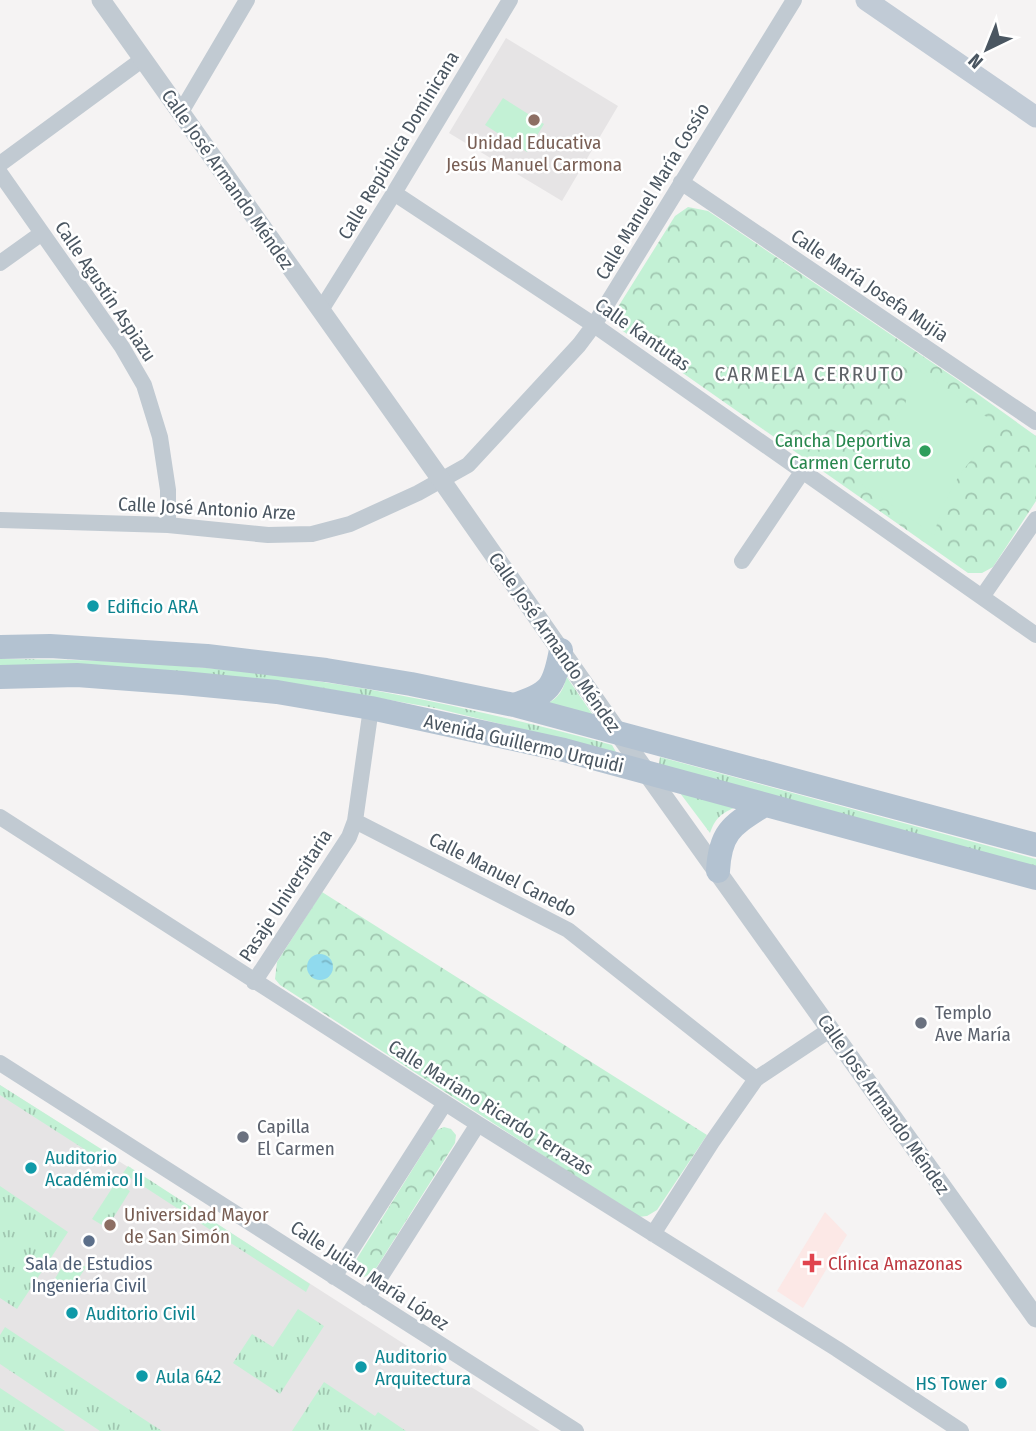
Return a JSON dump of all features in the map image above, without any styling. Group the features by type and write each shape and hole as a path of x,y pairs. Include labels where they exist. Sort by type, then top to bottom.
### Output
{"main road":[{"path":"866,0 1036,117"},
{"name":"Avenida Guillermo Urquidi","path":"0,647 50,646 207,656 411,684 514,705 1036,845"},
{"path":"514,705 536,697 548,689 557,674 561,650"},
{"name":"Avenida Guillermo Urquidi","path":"0,677 76,675 183,683 277,692 371,708 564,750 1036,878"},
{"path":"718,871 719,851 727,834 737,822 764,805"}],"street":[{"name":"Calle José Armando Méndez","path":"101,0 619,734 1036,1318"},
{"path":"181,112 247,0"},
{"name":"Calle República Dominicana","path":"321,310 510,0"},
{"name":"Calle Manuel María Cossío","path":"442,481 468,466 579,345 594,325 794,0"},
{"path":"0,164 143,59"},
{"name":"Calle Agustín Aspiazu","path":"0,173 122,347 144,385 160,437 169,490 168,525"},
{"name":"Calle María Josefa Mujía","path":"681,182 1036,422"},
{"name":"Calle Kantutas","path":"394,193 594,325 1036,635"},
{"path":"0,263 42,233"},
{"path":"742,561 802,472"},
{"name":"Calle José Antonio Arze","path":"0,520 168,525 268,535 312,534 350,524 442,481"},
{"path":"982,597 1036,519"},
{"name":"Pasaje Universitaria","path":"254,982 349,837 355,821 371,708"},
{"name":"Calle Mariano Ricardo Terrazas","path":"0,817 254,982 837,1349 961,1431"},
{"name":"Calle Manuel Canedo","path":"355,821 568,930 756,1079"},
{"path":"653,1234 756,1079 831,1029"},
{"name":"Calle Julian María López","path":"0,1063 576,1431"},
{"path":"334,1277 445,1103"},
{"path":"367,1298 478,1124"}],"shaded area":[{"name":"Unidad Educativa Jesús Manuel Carmona","path":"506,38 618,106 562,201 449,133"},
{"name":"Universidad Mayor de San Simón","path":"0,1085 348,1308 540,1431 0,1431"},
{"name":"Clínica Amazonas","path":"825,1212 847,1235 803,1308 777,1291"}],"green space":[{"path":"503,98 544,124 527,152 485,125"},
{"path":"688,207 708,211 1036,436 1036,501 993,567 982,573 968,573 620,329 617,322 618,307 675,216"},
{"name":"Cancha Deportiva Carmen Cerruto","path":"916,368 1004,429 978,452 955,483 940,514 934,535 857,481 872,459 866,455 883,437 905,404"},
{"path":"0,659 175,665 322,682 406,696 530,724 612,745 616,752 435,708 310,686 0,667"},
{"path":"566,676 595,718 547,704 560,693"},
{"path":"660,757 1036,859 1036,867 659,765"},
{"path":"680,793 734,808 719,818 710,833"},
{"path":"322,892 707,1135 657,1210 647,1216 638,1217 280,985 275,979 277,962"},
{"path":"0,1085 117,1159 112,1167 0,1095"},
{"path":"444,1127 451,1129 456,1135 455,1143 375,1270 364,1277 359,1274 354,1264 356,1260 437,1130"},
{"path":"128,1166 310,1284 306,1292 123,1173"},
{"path":"116,1182 130,1191 107,1228 92,1219"},
{"path":"0,1186 68,1232 17,1309 0,1298"},
{"path":"69,1256 86,1267 71,1290 54,1280"},
{"path":"298,1309 324,1326 280,1394 233,1363 252,1334 273,1347"},
{"path":"5,1327 162,1431 100,1431 0,1364 0,1335"},
{"path":"324,1382 375,1416 378,1412 406,1431 292,1431"},
{"path":"0,1388 65,1431 0,1431"}],"water":[{"path":"320,954 329,958 333,967 329,976 320,980 311,976 307,967 311,958"}],"place":[{"name":"Unidad Educativa Jesús Manuel Carmona","path":"534,120"},
{"name":"Cancha Deportiva Carmen Cerruto","path":"925,451"},
{"name":"Edificio ARA","path":"93,606"},
{"name":"Templo Ave María","path":"921,1023"},
{"name":"Capilla El Carmen","path":"243,1137"},
{"name":"Auditorio Académico II","path":"31,1168"},
{"name":"Universidad Mayor de San Simón","path":"110,1225"},
{"name":"Sala de Estudios Ingeniería Civil","path":"89,1241"},
{"name":"Clínica Amazonas","path":"812,1263"},
{"name":"Auditorio Civil","path":"72,1313"},
{"name":"Auditorio Arquitectura","path":"361,1367"},
{"name":"Aula 642","path":"142,1376"},
{"name":"HS Tower","path":"1001,1383"}],"district":[{"name":"CARMELA CERRUTO","path":"810,374"}]}
